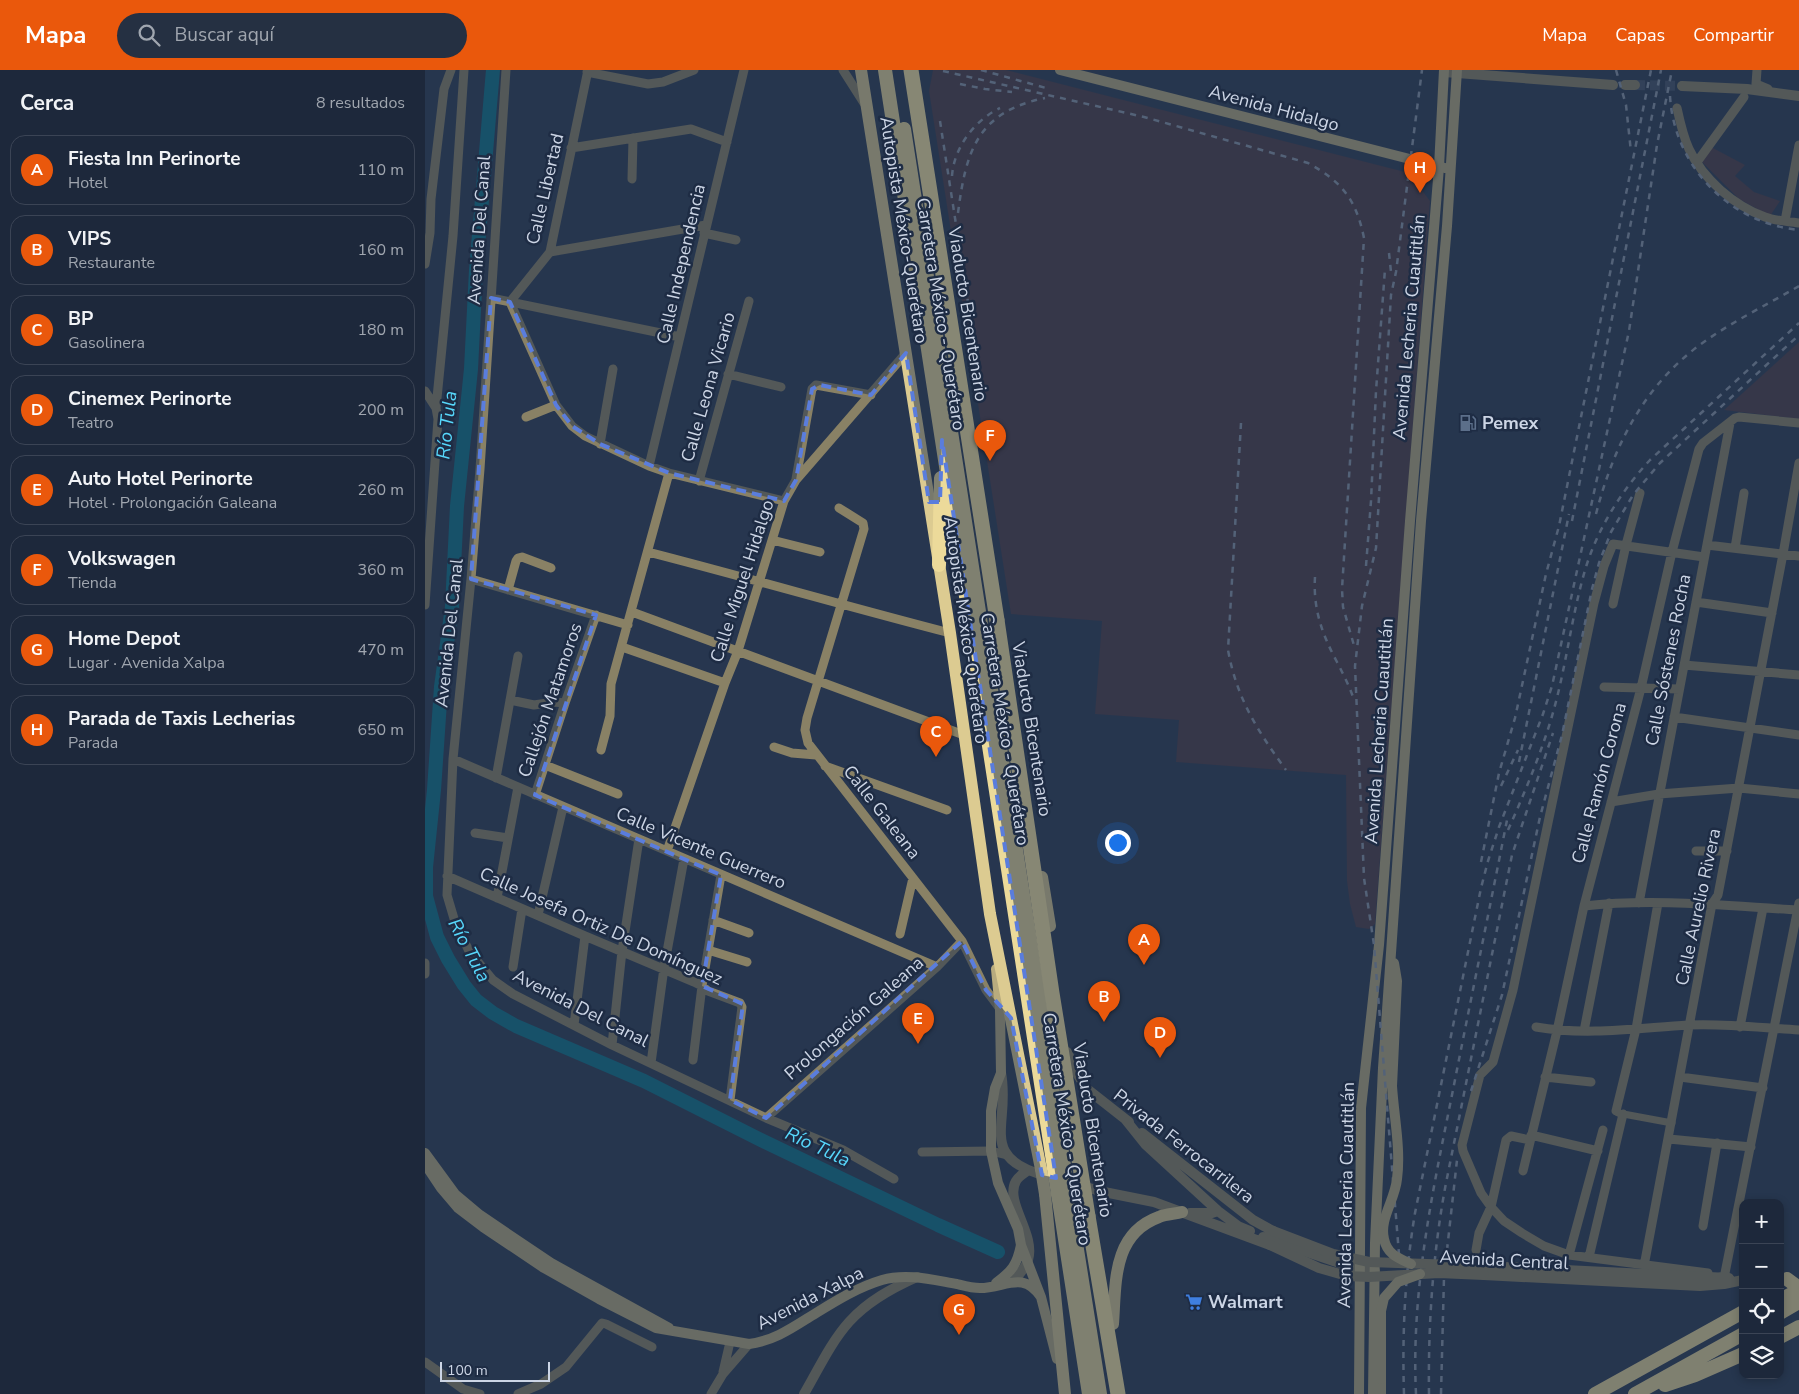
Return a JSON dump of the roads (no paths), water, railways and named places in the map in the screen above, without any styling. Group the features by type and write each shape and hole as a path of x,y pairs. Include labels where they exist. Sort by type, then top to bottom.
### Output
{"highway":[{"name":"Carretera México - Querétaro","path":"885,70 1089,1394"},
{"name":"Carretera México - Querétaro","path":"895,70 1037,985 1053,1168"},
{"path":"905,70 919,122"},
{"name":"Viaducto Bicentenario","path":"911,70 1004,658 1052,993 1118,1394"},
{"path":"939,565 942,440"},
{"path":"964,515 1004,658"},
{"path":"1033,821 1037,985"},
{"name":"Carretera México - Querétaro","path":"1057,1194 1100,1394"},
{"path":"1784,1298 1799,1289 1789,1279"},
{"path":"1784,1311 1799,1302"},
{"path":"1595,1394 1739,1317"},
{"path":"1607,1394 1739,1317"},
{"path":"1784,1334 1799,1327"},
{"path":"1635,1394 1739,1336"},
{"path":"1784,1343 1799,1339"},
{"path":"1635,1394 1695,1375 1739,1358"}],"main road":[{"name":"Autopista México-Querétaro","path":"861,70 950,633 990,914 1011,1018 1053,1168"},
{"name":"Autopista México-Querétaro","path":"918,70 1004,658 1046,898 1067,1052 1113,1324"},
{"name":"Avenida Hidalgo","path":"1061,70 1450,169"},
{"name":"Avenida Lecheria Cuautitlán","path":"1359,1394 1361,1108 1378,965 1410,521 1439,167 1444,71"},
{"name":"Avenida Lecheria Cuautitlán","path":"1373,1394 1375,1271 1383,1068 1421,521 1447,226 1457,71"},
{"path":"1410,521 1421,521"},
{"path":"990,914 1000,1010 1001,1073 995,1088 991,1111 991,1150 998,1183 1018,1229 1021,1245 1041,1298 1065,1391"},
{"path":"1392,947 1397,981 1392,1086 1398,1174 1395,1190 1384,1222 1383,1234 1389,1252 1411,1264"},
{"name":"Avenida Xalpa","path":"425,1153 455,1194 465,1204 546,1264"},
{"name":"Avenida Xalpa","path":"425,1164 441,1188 458,1208 491,1233 656,1328 749,1344 764,1342 777,1337 832,1303 882,1280 918,1277 972,1288 1012,1282"},
{"path":"1057,1194 1065,1391"},
{"path":"1125,1394 1113,1324 1119,1256 1129,1238 1143,1225 1159,1217 1182,1212"},
{"path":"993,1286 1014,1268 1021,1245"},
{"path":"1381,1394 1381,1311 1384,1298 1399,1282 1421,1274"},
{"path":"1012,1282 1025,1283 1031,1286 1041,1298"}],"street":[{"path":"425,264 443,89 451,70"},
{"path":"425,605 438,419 436,408 453,236 464,70"},
{"name":"Avenida Del Canal","path":"507,70 471,578 453,759 447,895 455,922 469,951 493,980 513,994 613,1045 766,1118 843,1150 894,1179"},
{"path":"587,71 655,84 694,70"},
{"name":"Calle Independencia","path":"649,466 744,70"},
{"path":"843,70 866,105"},
{"path":"1757,70 1756,84 1779,92"},
{"name":"Calle Libertad","path":"510,302 550,252 587,71"},
{"path":"1444,71 1613,85"},
{"path":"1682,86 1779,92 1799,96"},
{"path":"1697,162 1744,97"},
{"path":"1677,108 1682,131 1689,148 1697,162 1719,189 1766,218 1799,223"},
{"path":"571,148 691,129 727,142"},
{"path":"632,179 633,138"},
{"path":"1785,221 1799,145"},
{"path":"425,189 431,199"},
{"path":"550,252 705,229 735,240"},
{"path":"491,298 680,337"},
{"name":"Calle Leona Vicario","path":"699,481 749,301"},
{"path":"510,302 556,405 572,426 585,436 649,466 669,473 784,501"},
{"name":"Calle Miguel Hidalgo","path":"667,851 725,683 738,651 784,501 796,480 906,353"},
{"path":"600,444 613,369"},
{"path":"728,374 781,387"},
{"path":"796,480 812,389 816,385 871,395"},
{"path":"425,391 436,408"},
{"path":"526,417 556,405"},
{"path":"1732,420 1739,417 1799,423"},
{"name":"Calle Sóstenes Rocha","path":"1639,903 1704,557 1732,420"},
{"name":"Calle Ramón Corona","path":"1523,1171 1557,1031 1584,906 1641,688 1672,552 1699,449 1703,443 1732,420"},
{"name":"Calle Aurelio Rivera","path":"1643,1266 1713,904 1718,895 1727,851 1799,463"},
{"path":"601,750 610,716 611,684 669,473"},
{"path":"1613,604 1640,493"},
{"path":"1735,548 1744,493"},
{"name":"Calle Galeana","path":"839,508 859,519 863,523 864,529 807,718 805,730 808,743 962,941 986,990 1000,1010 1011,1018"},
{"path":"772,540 820,552"},
{"path":"1584,906 1609,903 1658,903 1713,904 1763,908 1798,907 1725,1278 1704,1272 1643,1266 1569,1255 1544,1246 1504,1221 1491,1207 1481,1192 1464,1157 1462,1145 1480,1075 1493,1062 1513,990 1595,603 1604,566 1613,544 1704,557"},
{"path":"1707,545 1799,556"},
{"path":"648,552 760,580 841,605 950,633"},
{"path":"508,590 518,558 522,557 551,568"},
{"path":"471,578 628,625"},
{"path":"1696,602 1772,613"},
{"path":"632,612 964,735"},
{"name":"Callejón Matamoros","path":"535,795 596,616"},
{"path":"622,647 725,683"},
{"path":"496,778 517,656"},
{"path":"1684,665 1799,675"},
{"path":"1604,687 1679,689"},
{"path":"510,700 534,705 553,702 565,703"},
{"path":"1674,717 1799,735"},
{"path":"774,747 792,753 816,755"},
{"name":"Calle Vicente Guerrero","path":"453,759 937,967"},
{"path":"545,764 618,794"},
{"path":"825,766 947,810"},
{"path":"497,898 518,787"},
{"path":"1611,802 1659,794 1739,788 1799,794"},
{"path":"538,916 563,807"},
{"path":"475,833 508,838"},
{"path":"613,1045 622,951 639,839"},
{"path":"1696,851 1727,851"},
{"path":"651,1063 664,968 684,859"},
{"path":"693,1060 702,986 721,875"},
{"name":"Calle Josefa Ortiz De Domínguez","path":"447,876 664,968 702,986 708,991 742,1005 730,1100"},
{"path":"900,934 913,878"},
{"path":"1584,1031 1609,903"},
{"path":"1589,1258 1620,1112 1658,903"},
{"path":"513,967 522,908"},
{"path":"1740,1027 1763,908"},
{"path":"713,920 749,933"},
{"path":"574,1025 585,936"},
{"name":"Prolongación Galeana","path":"766,1118 937,967 962,941"},
{"path":"708,950 747,962"},
{"path":"425,962 425,974"},
{"path":"1536,1027 1557,1031 1584,1031 1691,1025 1799,1030"},
{"name":"Privada Ferrocarrilera","path":"1067,1052 1077,1075 1087,1089 1105,1105 1253,1220 1273,1231"},
{"path":"1001,1073 1004,1089 1001,1138 1002,1146 1007,1155"},
{"path":"1545,1077 1591,1082"},
{"path":"1680,1077 1763,1088"},
{"path":"1620,1112 1672,1123"},
{"path":"1125,1119 1145,1144 1218,1211 1238,1226 1266,1239 1360,1270 1375,1271"},
{"path":"1569,1255 1603,1130"},
{"path":"1476,1250 1479,1233 1491,1207 1508,1137 1531,1137 1598,1151"},
{"path":"1669,1139 1751,1147"},
{"path":"1703,1226 1717,1144"},
{"path":"922,1152 991,1150 1007,1155 1027,1170 1104,1192 1154,1202 1182,1212 1212,1213 1218,1211"},
{"path":"1012,1282 1021,1273 1028,1260 1028,1235 1015,1201 1013,1190 1015,1182 1027,1170"},
{"name":"Avenida Central","path":"1182,1212 1270,1245 1319,1268 1347,1276 1369,1277 1485,1271 1739,1279"},
{"name":"Avenida Central","path":"1273,1231 1351,1259 1369,1262 1700,1286 1725,1284 1739,1280"},
{"path":"803,1394 849,1322 868,1304 893,1288 918,1277"},
{"path":"518,1394 541,1384 566,1367 598,1326 602,1324 607,1324 652,1347"},
{"path":"723,1374 730,1342"},
{"path":"711,1394 723,1374 749,1344"},
{"path":"425,1362 463,1389 480,1394"}],"waterway":[{"name":"Río Tula","path":"493,70 476,270 471,369 457,506 452,607 441,687 434,790 426,867 426,896 437,937 464,985 476,1000 493,1013 516,1026 644,1081 761,1140 998,1252"}],"tunnel":[{"path":"1635,85 1682,86"}],"railway":[{"path":"981,70 1046,88"},
{"path":"1401,1279 1374,945 1364,878 1355,666 1362,606 1376,548 1391,295 1396,272 1422,70"},
{"path":"1616,70 1626,105 1631,152"},
{"path":"1481,862 1499,773 1515,718 1546,574 1559,526 1651,70"},
{"path":"1572,521 1661,70"},
{"path":"1404,1394 1403,1348 1405,1303 1415,1213 1488,861 1552,686 1629,331 1657,145 1672,70"},
{"path":"943,71 1144,117 1308,163 1330,177 1346,193 1357,212 1364,238 1342,589 1343,607 1355,649"},
{"path":"960,84 1012,92"},
{"path":"1670,96 1674,122 1682,145 1694,167 1710,187 1728,203 1750,216 1774,225 1799,230"},
{"path":"958,213 965,171 979,137 990,124 1004,113 1022,104 1045,98"},
{"path":"952,176 957,155 967,136 982,120 1000,108"},
{"path":"940,121 968,302"},
{"path":"1389,253 1391,272"},
{"path":"1366,566 1385,269"},
{"path":"1596,514 1611,466 1621,443 1645,401 1660,382 1709,338 1799,286"},
{"path":"1508,830 1550,724 1586,567 1597,538 1612,510 1650,460 1799,323"},
{"path":"1471,1091 1502,995 1540,817 1562,735 1592,589 1599,563 1611,532 1633,495 1660,463 1799,335"},
{"path":"1241,423 1228,650 1237,684 1249,713 1286,770"},
{"path":"1519,762 1569,514"},
{"path":"1315,577 1315,600 1320,621 1327,641 1353,697"},
{"path":"1429,1394 1432,1288 1441,1209 1512,855 1553,733"},
{"path":"1501,786 1518,750"},
{"path":"1416,1394 1417,1318 1425,1243 1507,820"},
{"path":"1441,1394 1444,1277 1457,1160"}],"place":[{"name":"Parada de Taxis Lecherias","path":"1420,193"},
{"name":"Pemex","path":"1468,423"},
{"name":"Volkswagen","path":"990,461"},
{"name":"BP","path":"936,757"},
{"name":"Fiesta Inn Perinorte","path":"1144,965"},
{"name":"VIPS","path":"1104,1022"},
{"name":"Auto Hotel Perinorte","path":"918,1044"},
{"name":"Cinemex Perinorte","path":"1160,1058"},
{"name":"Walmart","path":"1194,1302"},
{"name":"Home Depot","path":"959,1335"}]}
